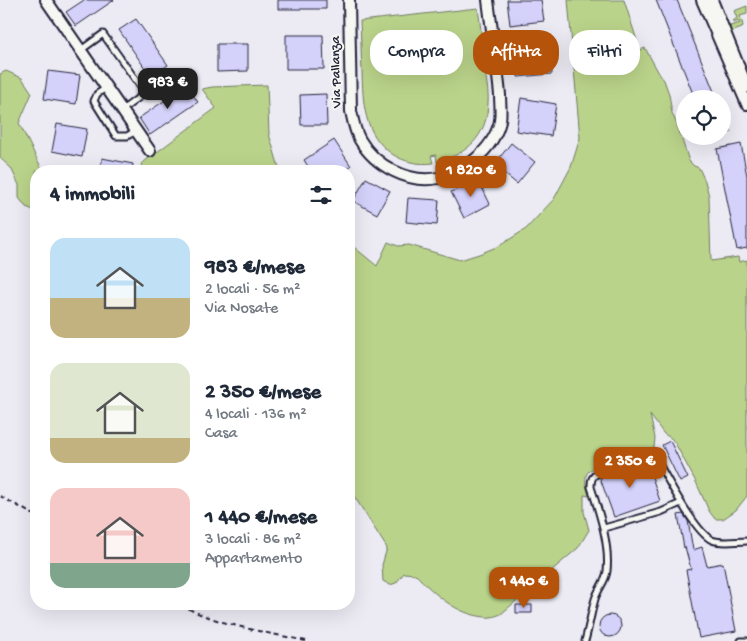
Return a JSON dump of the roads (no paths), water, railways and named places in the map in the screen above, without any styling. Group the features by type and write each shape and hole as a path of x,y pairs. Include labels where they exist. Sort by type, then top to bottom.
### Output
{"street":[{"path":"46,0 150,151"},
{"name":"Via Pallanza","path":"349,0 351,111 359,139 371,154 388,168 408,176 424,179 440,178 460,170 492,143 497,131 501,112 488,0"},
{"path":"702,0 747,104"},
{"path":"712,0 745,76"}],"lane":[{"path":"81,50 103,34 144,93 122,110"},
{"path":"106,88 97,94 94,101 116,136 127,136 136,131"},
{"path":"585,641 595,598 607,570 604,528 591,487 592,478 595,474 640,458 650,458 660,466 681,504 700,530 710,539 747,541"},
{"path":"604,528 661,512 681,504"},
{"path":"741,641 747,640"}]}
